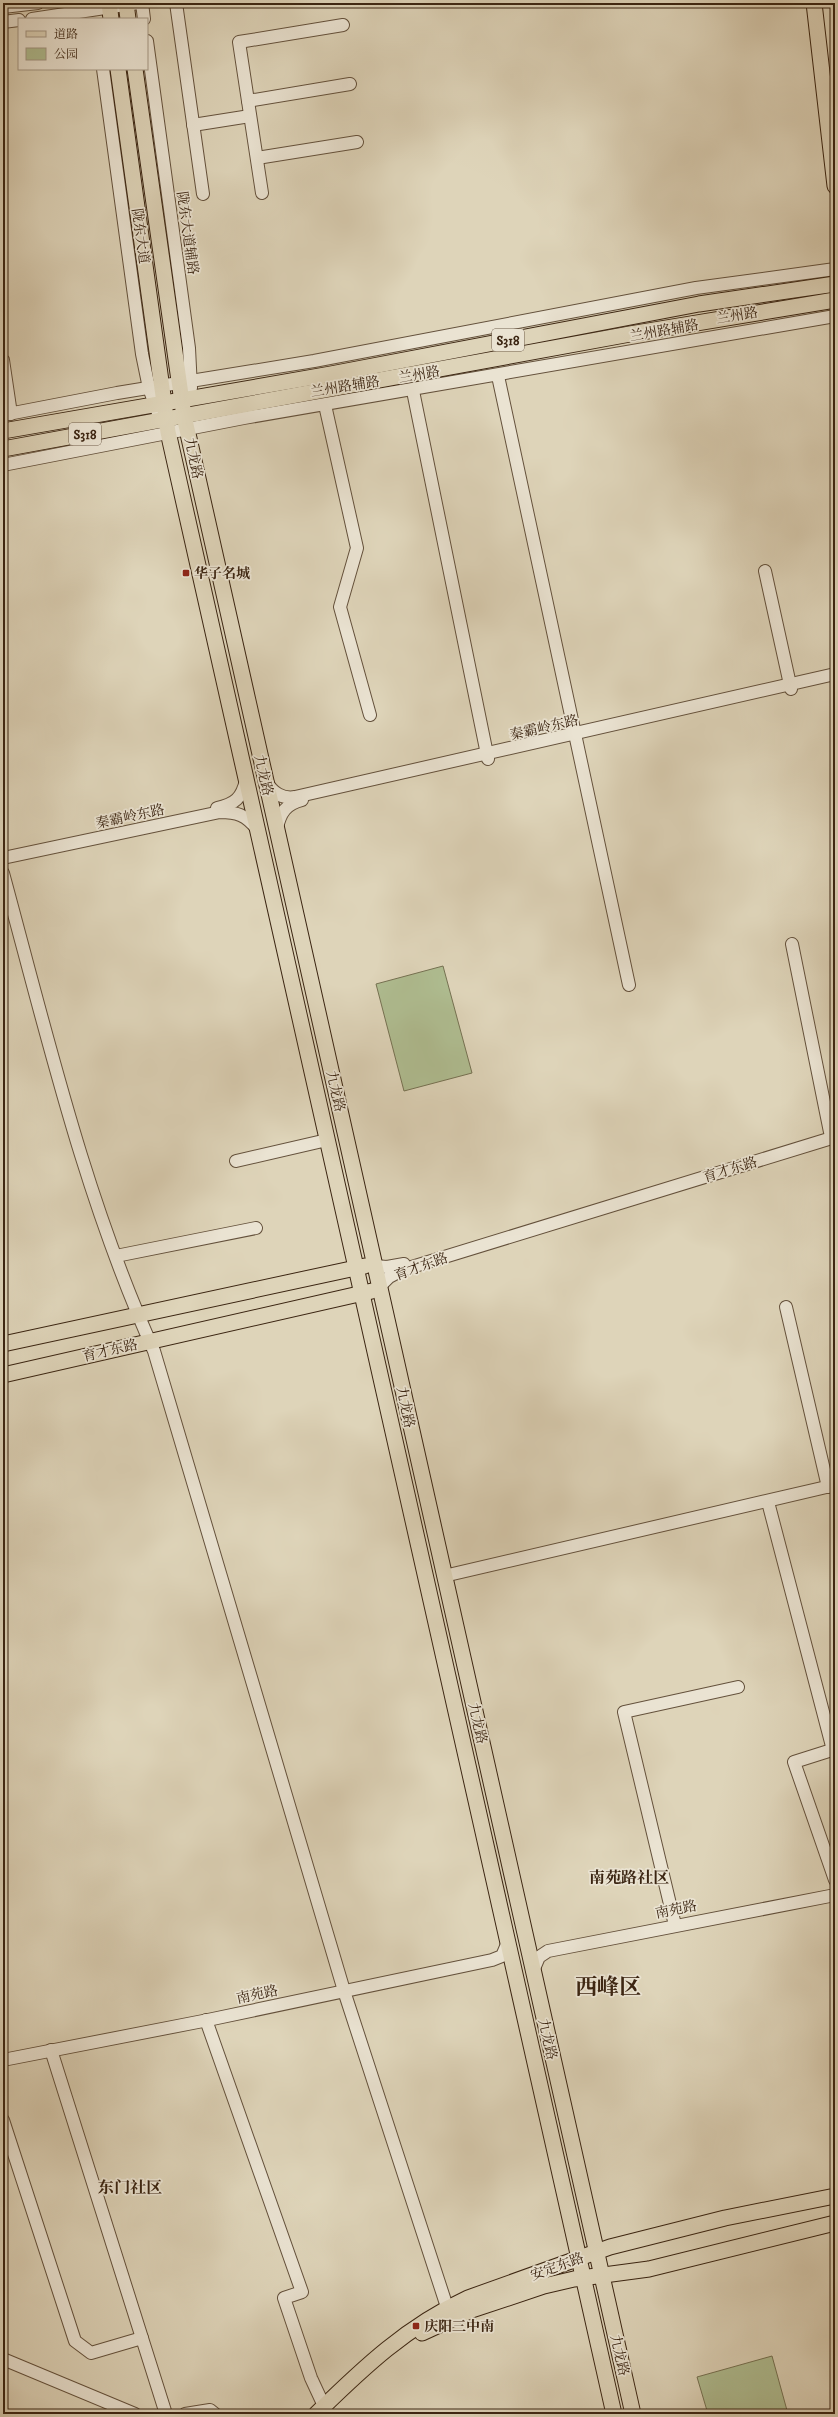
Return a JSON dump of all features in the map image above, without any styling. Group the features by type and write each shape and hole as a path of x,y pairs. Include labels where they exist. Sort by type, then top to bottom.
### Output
{"main road":[{"path":"814,3 835,186"},
{"name":"陇东大道","path":"118,70 155,387 159,403"},
{"name":"陇东大道","path":"135,70 185,382 186,399"},
{"name":"兰州路","path":"3,431 393,363 699,304 835,284"},
{"name":"兰州路","path":"3,449 165,424 692,323 835,300"},
{"name":"九龙路","path":"186,399 187,420 276,828 633,2414"},
{"name":"九龙路","path":"159,403 258,830 363,1294 614,2414"},
{"name":"育才东路","path":"3,1344 356,1266 375,1266"},
{"name":"育才东路","path":"3,1375 363,1294 380,1286"},
{"name":"安定东路","path":"323,2411 385,2348 447,2307 468,2298 597,2252 725,2218 835,2196"},
{"name":"安定东路","path":"323,2411 410,2341 428,2329 472,2310 544,2286 583,2278 649,2269 835,2223"}],"street":[{"path":"3,7 38,3"},
{"path":"142,3 144,18"},
{"path":"176,3 203,194"},
{"path":"40,18 130,8"},
{"path":"3,22 18,20"},
{"path":"262,193 239,42 343,25"},
{"name":"陇东大道辅路","path":"148,48 189,348 185,382"},
{"path":"103,70 142,354 155,387"},
{"path":"248,101 350,84"},
{"path":"193,125 250,116"},
{"path":"257,158 357,142"},
{"name":"兰州路辅路","path":"7,414 155,387 322,360 696,288 835,269"},
{"name":"兰州路辅路","path":"187,420 325,405 835,316"},
{"path":"3,360 7,414"},
{"path":"498,376 630,985"},
{"path":"413,390 487,757"},
{"path":"325,405 357,548 340,607 370,715"},
{"path":"3,465 165,424"},
{"path":"765,571 791,687"},
{"name":"秦霸岭东路","path":"791,687 835,674"},
{"name":"秦霸岭东路","path":"276,828 282,811 296,802 791,687 835,679"},
{"name":"秦霸岭东路","path":"266,780 269,786 280,795 295,797 487,757"},
{"name":"秦霸岭东路","path":"3,853 229,805 241,796 246,780"},
{"name":"秦霸岭东路","path":"3,858 220,812 240,814 247,818 258,830"},
{"path":"3,874 80,1158 138,1314 150,1341 345,1992 447,2307"},
{"path":"792,944 833,1134"},
{"name":"育才东路","path":"375,1266 387,1267 400,1265 833,1134"},
{"name":"育才东路","path":"380,1286 389,1276 402,1270 833,1134"},
{"path":"236,1161 328,1140"},
{"path":"116,1256 256,1228"},
{"path":"444,1576 768,1502 831,1486 786,1307"},
{"path":"768,1502 834,1750 794,1762 835,1880"},
{"path":"675,1923 624,1712 738,1687"},
{"name":"南苑路","path":"533,1971 539,1956 548,1951 675,1923 835,1891"},
{"name":"南苑路","path":"526,1939 531,1945 541,1948 835,1895"},
{"name":"南苑路","path":"3,2060 206,2022 492,1960 502,1956 508,1942"},
{"name":"南苑路","path":"345,1992 493,1965 506,1967 515,1974"},
{"path":"206,2022 302,2292 284,2298 323,2411"},
{"path":"51,2052 166,2414"},
{"name":"南苑路","path":"3,2064 51,2052"},
{"path":"3,2120 75,2341 91,2353 142,2338"},
{"path":"3,2359 135,2414"},
{"path":"185,2414 210,2410 215,2414"}],"green space":[{"path":"443,966 472,1073 404,1091 376,984"},
{"path":"772,2356 788,2414 708,2414 697,2377"}],"place":[{"name":"华子名城","path":"186,573"},
{"name":"庆阳三中南","path":"416,2326"}],"district":[{"name":"南苑路社区","path":"629,1877"},
{"name":"西峰区","path":"608,1986"},
{"name":"东门社区","path":"130,2187"}]}
